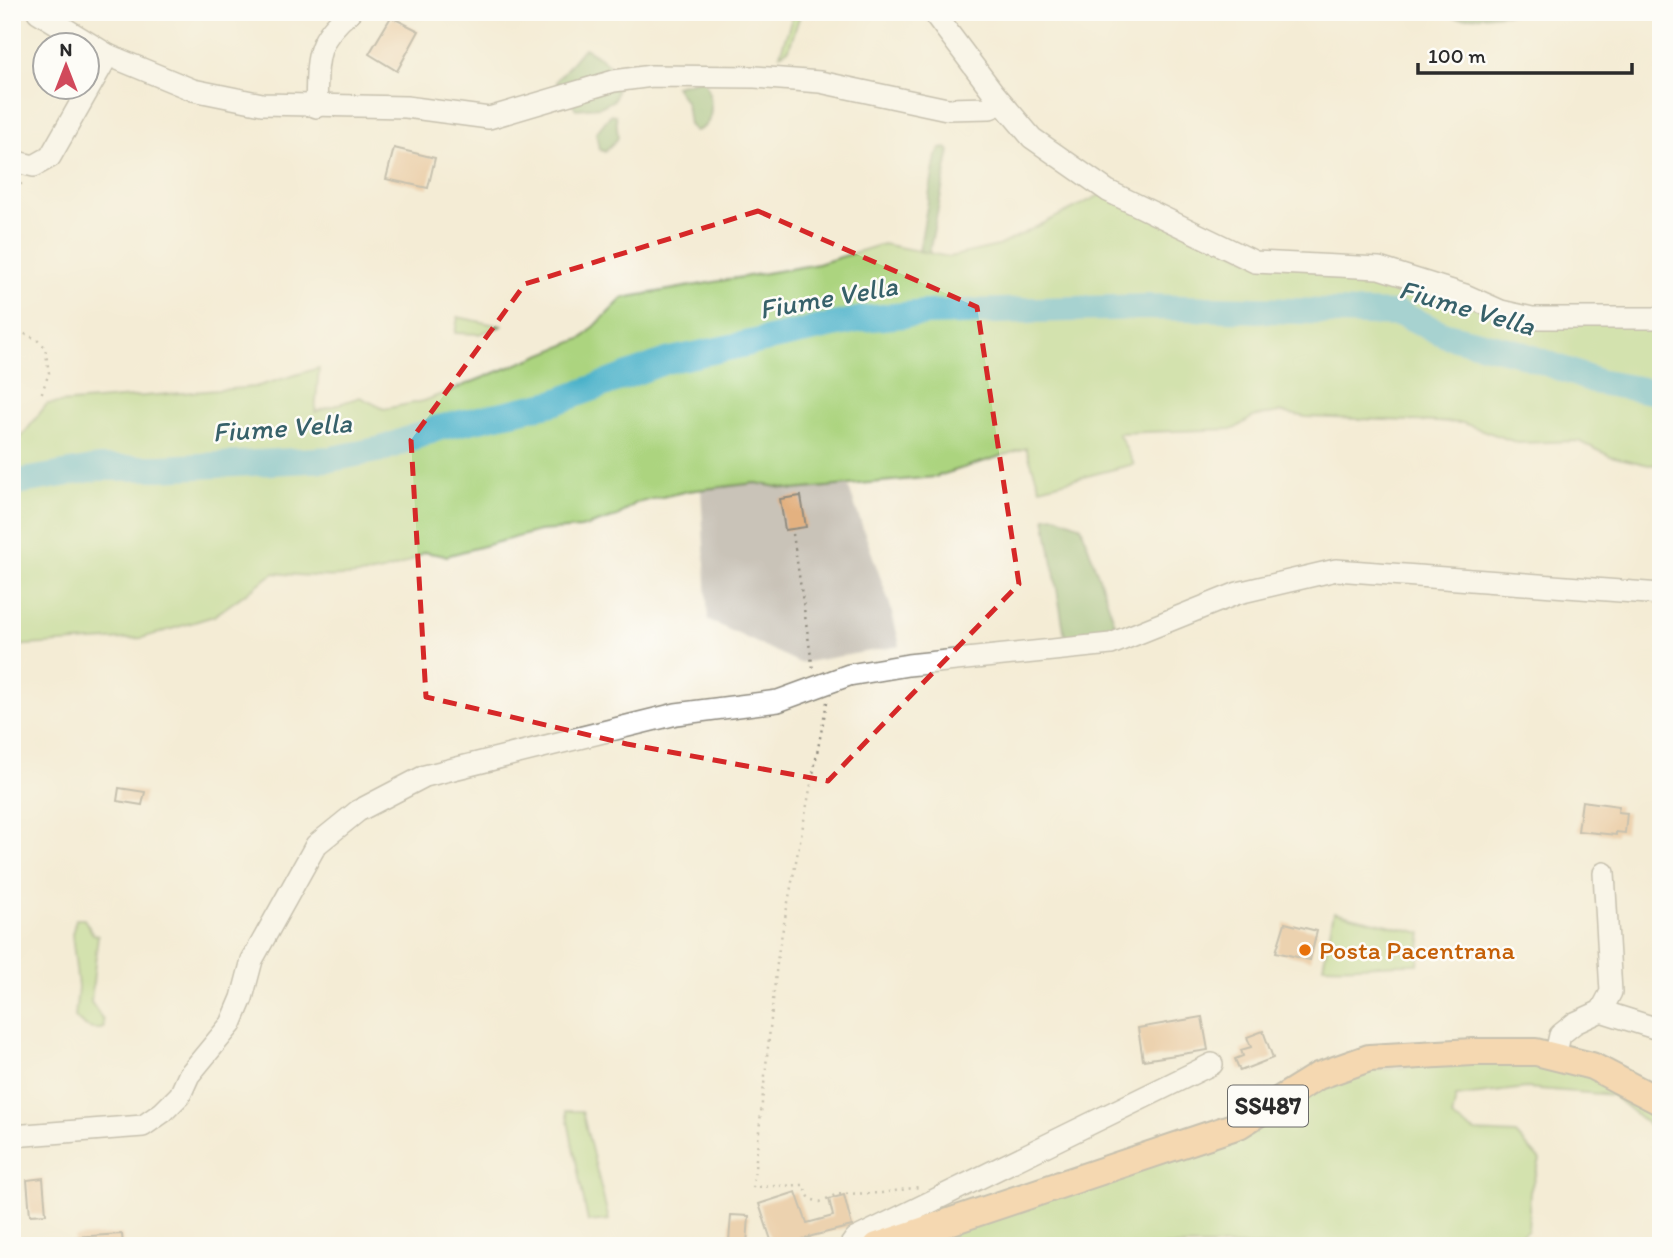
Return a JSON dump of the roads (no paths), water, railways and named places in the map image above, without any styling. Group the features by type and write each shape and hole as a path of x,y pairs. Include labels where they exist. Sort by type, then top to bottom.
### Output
{"main road":[{"name":"SS487","path":"877,1246 1238,1125 1339,1066 1369,1058 1473,1052 1535,1052 1592,1066 1661,1102"}],"street":[{"path":"38,12 108,55 193,90 262,104 406,107 489,118 614,81 652,76 755,76 820,82 947,109 990,108 1002,103"},
{"path":"316,107 318,58 323,38 350,12"},
{"path":"933,12 1032,138 1108,191 1255,262 1379,268 1465,295 1501,311 1532,318 1661,318"},
{"path":"12,161 34,166 50,157 108,55"},
{"path":"12,1136 143,1126 163,1112 180,1095 189,1075 231,1024 243,998 252,960 316,845 358,811 425,776 492,757 676,714 778,701 823,684 908,665 1111,644 1238,593 1336,570 1661,594"},
{"path":"1555,1057 1560,1035 1575,1023 1601,1011 1611,992 1604,873"},
{"path":"1601,1011 1661,1030"},
{"path":"850,1246 855,1239 1212,1064"}],"waterway":[{"name":"Fiume Vella","path":"12,483 98,468 161,468 331,459 382,449 438,428 553,403 666,361 862,319 926,313 1149,307 1400,314 1446,335 1516,352 1598,382 1661,393"}],"place":[{"name":"Posta Pacentrana","path":"1305,950"}]}
